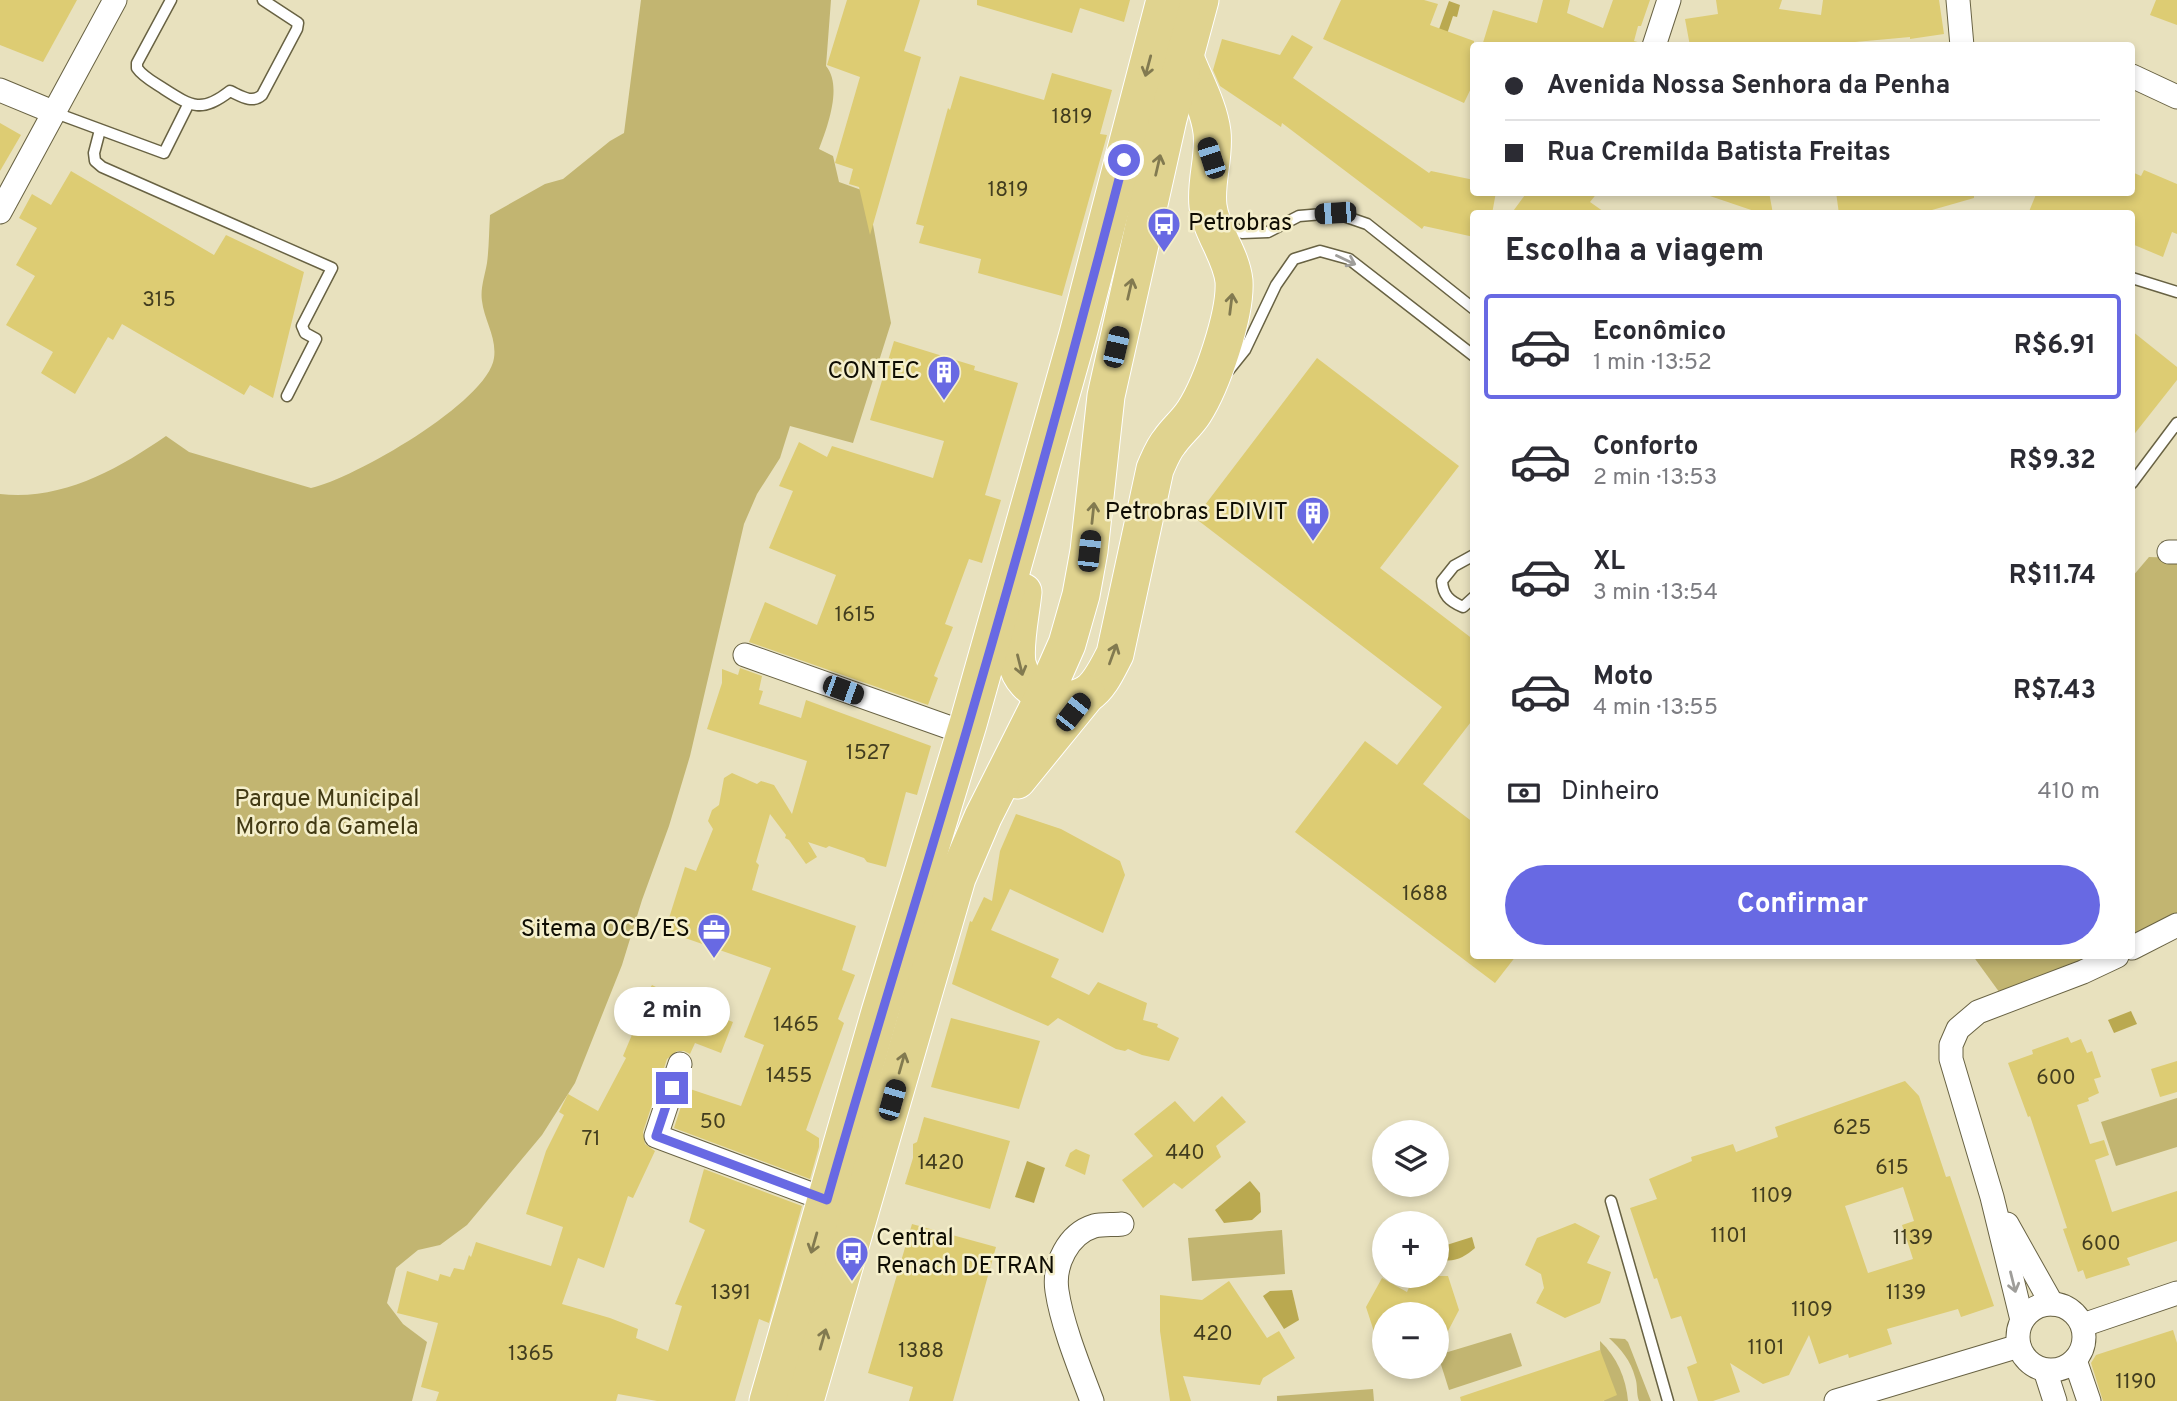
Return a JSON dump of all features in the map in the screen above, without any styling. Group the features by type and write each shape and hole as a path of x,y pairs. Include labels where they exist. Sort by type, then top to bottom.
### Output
{"main road":[{"path":"768,1401 884,1000 965,733 1166,0"},
{"path":"806,1401 957,878 983,817 1044,696 1067,643 1081,595 1089,551 1106,396 1168,119 1200,0"},
{"path":"983,817 1032,764 1103,676 1115,654 1154,469 1167,444 1194,413 1216,365 1230,315 1234,281 1208,211 1206,191 1212,132 1185,57"},
{"path":"1130,135 1148,121 1168,119 1195,129 1205,137 1211,158"},
{"path":"1031,500 1017,664 1024,680 1044,696 1064,699 1087,694"}],"street":[{"path":"0,212 115,0"},
{"path":"1655,42 1669,0"},
{"path":"1958,0 1962,42"},
{"path":"2135,77 2177,97"},
{"path":"0,90 53,112"},
{"path":"745,654 965,733"},
{"path":"2135,946 2177,925"},
{"path":"2022,1320 1992,1196 1951,1059 1951,1045 1958,1029 1978,1012 2111,959"},
{"path":"680,1065 656,1136 827,1200"},
{"path":"1992,1196 2052,1304"},
{"path":"1092,1401 1056,1290 1059,1262 1072,1238 1095,1226 1122,1224"},
{"path":"2083,1325 2177,1293"},
{"path":"2052,1304 2065,1307 2076,1314 2083,1325 2085,1338 2082,1350 2067,1367 2045,1370 2024,1357 2019,1346 2018,1333 2022,1320 2030,1311 2052,1304"},
{"path":"1836,1401 2019,1346"},
{"path":"2075,1360 2089,1401"},
{"path":"2045,1370 2055,1401"}],"lane":[{"path":"171,0 136,68 188,105 218,101 230,91 251,100 262,95 298,23 263,0"},
{"path":"53,112 164,153 188,105"},
{"path":"100,130 94,153 95,161 102,167 332,268 302,326 305,332 316,339 286,396"},
{"path":"1208,211 1242,233 1268,232 1299,216 1335,213 1367,224 1470,306"},
{"path":"1194,413 1245,350 1276,285 1294,259 1320,251 1349,259 1470,353"},
{"path":"2135,279 2177,292"},
{"path":"2135,479 2177,423"},
{"path":"1470,557 1454,566 1442,581 1443,592 1451,602 1463,607 1470,601"},
{"path":"1611,1201 1668,1401"}],"green space":[{"name":"Parque Municipal Morro da Gamela","path":"641,0 831,0 826,66 831,74 833,96 819,149 833,156 839,182 867,192 891,323 853,443 790,426 780,458 757,494 744,524 690,756 669,826 622,965 575,1083 542,1135 467,1225 440,1245 418,1250 396,1268 387,1303 403,1324 427,1342 412,1401 0,1401 0,494 45,493 66,488 108,471 166,436 189,452 311,488 331,482 386,455 445,416 469,396 486,376 494,358 494,343 482,296 488,257 490,215 545,184 563,179 624,133"},
{"path":"2149,557 2177,558 2177,914 2135,936 2135,573"},
{"path":"1975,959 2094,959 2005,1000"},
{"path":"2177,1098 2177,1147 2116,1166 2101,1122"},
{"path":"1282,1230 1285,1274 1192,1281 1188,1238"},
{"path":"1511,1333 1522,1366 1449,1390 1446,1379 1449,1379 1449,1352"},
{"path":"1609,1338 1625,1339 1628,1342 1651,1401 1639,1401 1631,1366"},
{"path":"1600,1341 1620,1368 1628,1401 1604,1401 1601,1393"},
{"path":"1373,1389 1374,1401 1277,1401 1277,1396"}],"shaded area":[{"path":"1449,1 1460,5 1457,17 1453,16 1447,34 1438,32"},
{"path":"2131,1011 2137,1024 2114,1033 2108,1020"},
{"path":"1027,1161 1045,1168 1034,1203 1015,1197"},
{"path":"1250,1181 1260,1193 1261,1212 1252,1220 1224,1223 1215,1210"},
{"path":"1472,1237 1475,1248 1466,1255 1449,1260 1449,1244"},
{"path":"1292,1290 1299,1320 1284,1329 1263,1296 1270,1291"}],"building":[{"path":"0,0 77,0 43,62 0,45"},
{"path":"847,0 920,0 904,51 921,57 870,235 859,187 849,184 853,169 835,163 860,77 827,65"},
{"path":"977,0 1130,0 1124,22 1080,8 1072,33 977,5"},
{"path":"1341,0 1424,0 1438,4 1430,25 1474,41 1470,42 1470,90 1464,103 1323,39"},
{"path":"1543,0 1570,0 1567,13 1603,28 1613,0 1650,0 1641,26 1638,26 1634,41 1638,42 1483,42 1493,10 1537,23"},
{"path":"1716,0 1782,0 1779,9 1821,15 1823,0 1939,0 1944,34 1855,42 1689,42 1685,19 1718,14"},
{"path":"2156,0 2177,0 2177,25 2150,15"},
{"path":"1292,35 1313,47 1293,78 1429,173 1431,171 1470,179 1470,196 1495,196 1493,210 1470,210 1470,236 1424,226 1422,229 1282,123 1281,127 1220,86 1213,70 1222,39 1280,55"},
{"path":"1052,73 1112,90 1100,134 1107,135 1062,296 978,273 981,259 919,243 924,226 916,224 948,108 950,110 960,76 1044,100"},
{"path":"0,123 21,135 0,171"},
{"path":"2144,170 2177,184 2177,234 2172,232 2163,257 2135,245 2135,210 2030,210 2035,196 2135,196 2135,173 2141,176"},
{"path":"71,171 214,255 226,235 304,272 273,398 250,385 244,395 122,324 113,340 108,337 75,394 41,373 53,352 6,325 35,276 16,265 37,228 19,218 32,194 51,205"},
{"path":"1524,196 1595,196 1590,202 1601,210 1514,210"},
{"path":"1710,196 1770,196 1772,210 1751,210"},
{"path":"1837,196 1974,196 1932,210 1838,210"},
{"path":"2135,333 2177,367 2177,380 2135,433"},
{"path":"894,341 975,366 974,370 1018,383 985,495 1001,500 982,563 969,559 945,624 953,627 934,676 938,678 928,705 749,642 765,602 817,625 836,575 769,548 793,491 779,486 799,442 827,457 832,446 933,478 944,441 870,420"},
{"name":"Petrobras EDIVIT","path":"1317,358 1459,466 1380,568 1470,637 1470,723 1423,784 1470,820 1470,959 1514,959 1495,983 1295,832 1365,741 1397,765 1442,707 1195,518"},
{"path":"740,668 762,676 759,690 763,691 759,704 801,718 806,700 931,746 917,795 906,792 886,867 829,846 826,848 808,842 817,857 806,864 770,814 756,862 759,865 752,890 856,926 842,970 855,975 838,1019 844,1023 806,1130 819,1138 810,1179 674,1128 687,1088 741,1106 764,1045 744,1037 771,968 665,931 685,867 696,871 713,829 708,821 712,810 719,805 724,778 732,773 757,784 761,781 774,785 792,814 807,761 707,729 722,683 722,669 738,675"},
{"path":"1016,814 1061,829 1120,861 1125,875 1103,933 1010,889 991,930 1059,959 1051,977 1089,995 1098,982 1147,1003 1143,1020 1158,1024 1157,1027 1179,1038 1169,1061 1128,1049 1116,1049 1058,1018 1048,1026 952,984 970,921 972,922 984,897 992,901 1000,851"},
{"path":"652,985 701,1010 733,1022 721,1053 695,1043 690,1054 677,1051 667,1059 643,1132 645,1144 655,1151 633,1198 628,1196 604,1268 578,1258 562,1304 638,1329 636,1338 668,1351 682,1306 675,1304 705,1230 689,1222 704,1169 802,1206 769,1323 759,1319 735,1401 657,1401 618,1394 616,1401 436,1401 439,1392 421,1387 438,1323 397,1313 407,1271 438,1281 440,1274 450,1277 454,1268 464,1270 476,1242 551,1266 563,1227 526,1214 546,1151 564,1115 559,1112 568,1094 598,1111 626,1058 623,1056 634,1030 625,1025 644,987 649,990"},
{"path":"951,1018 1040,1041 1019,1109 931,1087"},
{"path":"2068,1037 2071,1043 2081,1039 2087,1053 2092,1051 2101,1077 2094,1079 2099,1093 2088,1098 2089,1101 2077,1105 2090,1144 2104,1140 2109,1155 2095,1160 2112,1212 2177,1191 2177,1241 2127,1258 2130,1265 2086,1279 2083,1270 2078,1272 2063,1229 2067,1228 2030,1116 2028,1117 2008,1063 2033,1054 2032,1050"},
{"path":"2177,1061 2177,1092 2160,1097 2151,1069"},
{"path":"1905,1081 1919,1096 1946,1177 1950,1176 1994,1306 1961,1317 1958,1309 1887,1329 1892,1344 1849,1358 1848,1354 1819,1364 1809,1335 1789,1375 1763,1384 1730,1363 1740,1392 1713,1401 1698,1401 1687,1367 1697,1363 1681,1316 1671,1319 1630,1208 1657,1199 1649,1179 1692,1161 1691,1157 1733,1144 1736,1152 1778,1137 1775,1127","holes":["1903,1187 1914,1221 1902,1225 1913,1259 1868,1273 1845,1206"]},
{"path":"1222,1096 1246,1122 1216,1146 1221,1157 1182,1189 1174,1183 1143,1208 1122,1180 1153,1156 1134,1134 1175,1101 1194,1122"},
{"path":"924,1117 1010,1141 990,1209 905,1184 913,1158 913,1144 917,1142"},
{"path":"1076,1149 1090,1155 1085,1175 1065,1166 1070,1153"},
{"path":"1575,1223 1600,1236 1587,1263 1611,1272 1600,1303 1565,1318 1536,1303 1544,1288 1541,1274 1525,1265 1537,1238"},
{"path":"912,1224 996,1247 953,1401 909,1401 913,1387 868,1373"},
{"path":"1449,1279 1459,1310 1449,1329 1449,1302 1372,1302 1372,1325 1366,1307 1376,1288 1400,1288 1407,1292 1409,1288 1449,1288"},
{"path":"1229,1281 1267,1338 1279,1331 1295,1358 1263,1378 1260,1385 1183,1376 1191,1401 1170,1401 1160,1331 1160,1295 1202,1300"},
{"path":"2173,1330 2177,1343 2177,1401 2103,1401 2091,1363 2096,1355"},
{"path":"1600,1350 1617,1395 1603,1401 1461,1401 1460,1397"}],"place":[{"name":"Petrobras","path":"1164,254"},
{"name":"CONTEC","path":"944,402"},
{"name":"Petrobras EDIVIT","path":"1313,543"},
{"name":"Sitema OCB/ES","path":"714,960"},
{"name":"Central Renach DETRAN","path":"852,1283"}],"route":[{"path":"672,1088 656,1136 827,1200 880,1012 968,724 1124,160"}]}
